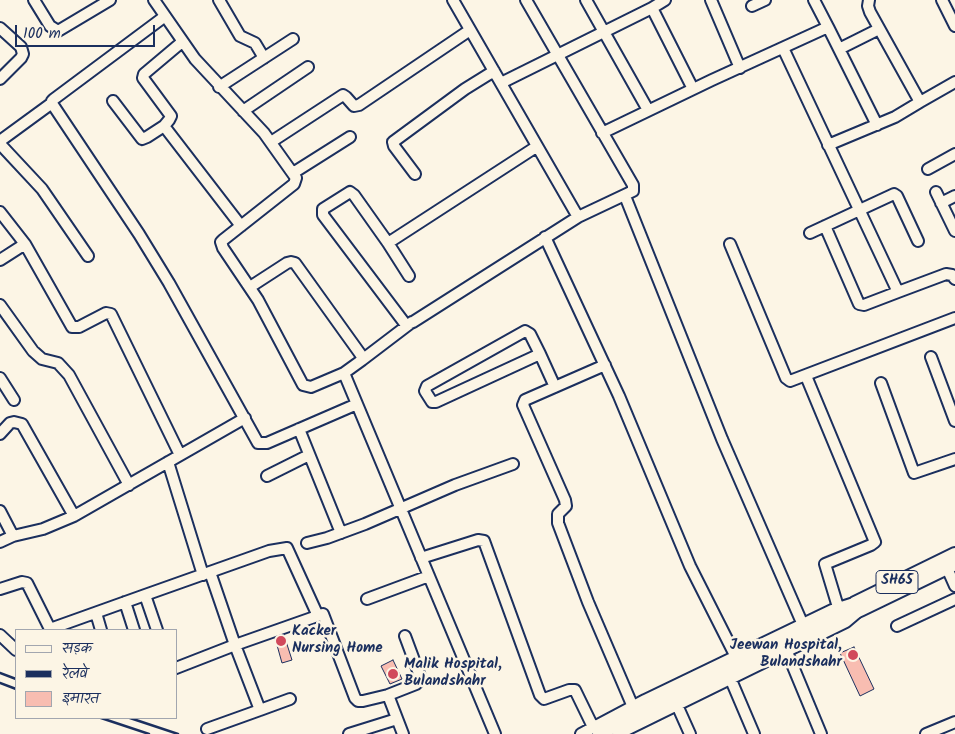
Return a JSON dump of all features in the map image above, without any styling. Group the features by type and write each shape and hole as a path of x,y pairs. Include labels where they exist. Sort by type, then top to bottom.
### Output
{"main road":[{"name":"SH65","path":"857,606 955,554"},
{"name":"SH65","path":"596,731 840,610 857,606 951,566"}],"street":[{"path":"34,0 50,26 58,31 110,0"},
{"path":"154,0 195,60 271,142 296,178 294,184 223,240 222,245 250,287 303,385 311,387 344,373 413,322 545,237 578,217 633,191 633,185 526,0"},
{"path":"219,0 240,36 255,43 264,58"},
{"path":"453,0 578,217"},
{"path":"586,0 648,110"},
{"path":"501,84 665,0"},
{"path":"712,0 740,68"},
{"path":"752,6 765,0"},
{"path":"814,0 877,125"},
{"path":"869,0 870,12 920,102"},
{"path":"942,0 955,26"},
{"path":"652,8 694,89"},
{"path":"88,256 42,189 0,142 164,17"},
{"path":"602,133 828,27"},
{"path":"0,28 20,47 23,54 0,79"},
{"path":"839,49 879,29"},
{"path":"271,142 343,95 354,106 359,106 470,30"},
{"path":"219,86 294,39"},
{"path":"112,101 142,139 164,126 171,116 143,76 182,42"},
{"path":"783,48 898,292"},
{"path":"243,111 308,67"},
{"path":"415,174 393,142 465,89 494,71"},
{"path":"828,145 895,117 955,82"},
{"path":"52,103 139,234 169,283 258,443 263,444 357,404"},
{"path":"164,126 241,226"},
{"path":"293,173 350,137"},
{"path":"388,242 536,147"},
{"path":"928,169 955,154"},
{"path":"409,276 388,242 354,195 350,192 323,209 323,215 403,323 406,325 413,322"},
{"path":"936,192 955,231"},
{"path":"810,233 892,194 896,194 918,241"},
{"path":"625,196 722,439 803,625"},
{"path":"941,203 955,196"},
{"path":"0,212 25,244 72,327 79,327 106,313 111,314 180,455"},
{"path":"826,226 859,304 864,305 946,274 955,278"},
{"path":"545,237 630,419 686,558 736,657"},
{"path":"0,260 25,244"},
{"path":"730,244 786,378 792,381 955,318"},
{"path":"250,287 287,263 295,263 362,360"},
{"path":"0,305 33,351 42,359 58,363 69,375 129,484"},
{"path":"540,354 436,402 432,402 425,390 427,386 524,331 530,334 540,354 556,387"},
{"path":"931,357 955,421"},
{"path":"605,365 525,400 523,405 565,500 566,506 558,514 558,523 588,602 633,707"},
{"path":"344,373 495,734"},
{"path":"580,734 596,731 633,707 803,625 840,610 825,564 871,545 874,542 806,376"},
{"path":"0,378 14,400"},
{"path":"881,383 914,474 955,459"},
{"path":"0,542 13,536 43,529 74,516 245,418"},
{"path":"0,434 14,422 22,424 74,516"},
{"path":"299,429 341,533"},
{"path":"267,476 309,455"},
{"path":"168,462 206,573 260,710"},
{"path":"307,543 341,533 455,485 513,464"},
{"path":"0,511 13,536"},
{"path":"421,558 478,540 484,541 540,695 544,699 569,690 575,690 596,731"},
{"path":"54,629 269,551 287,548 318,616"},
{"path":"951,566 955,586"},
{"path":"367,599 429,576"},
{"path":"0,589 22,582 27,583 50,629"},
{"path":"145,595 157,629"},
{"path":"897,626 955,599"},
{"path":"125,602 134,629"},
{"path":"618,734 846,622 857,606"},
{"path":"96,613 101,629"},
{"path":"178,667 323,614 355,698 358,701 363,701 388,695 416,684 421,679 405,636"},
{"path":"0,635 15,649"},
{"path":"787,652 821,734"},
{"path":"731,680 754,734"},
{"path":"388,695 403,734"},
{"path":"207,729 290,699"},
{"path":"677,704 690,734"},
{"path":"349,734 397,719"},
{"path":"926,734 955,722"}],"building":[{"path":"284,635 292,660 282,663 275,638"},
{"path":"854,647 874,689 860,696 840,653"},
{"path":"393,660 402,679 390,684 381,666"}],"railway":[{"path":"0,673 15,679"},
{"path":"0,683 15,689"},
{"path":"104,719 149,734"},
{"path":"133,719 178,734"}],"place":[{"name":"Kacker Nursing Home","path":"281,641"},
{"name":"Jeewan Hospital, Bulandshahr","path":"853,655"},
{"name":"Malik Hospital, Bulandshahr","path":"393,674"}]}
